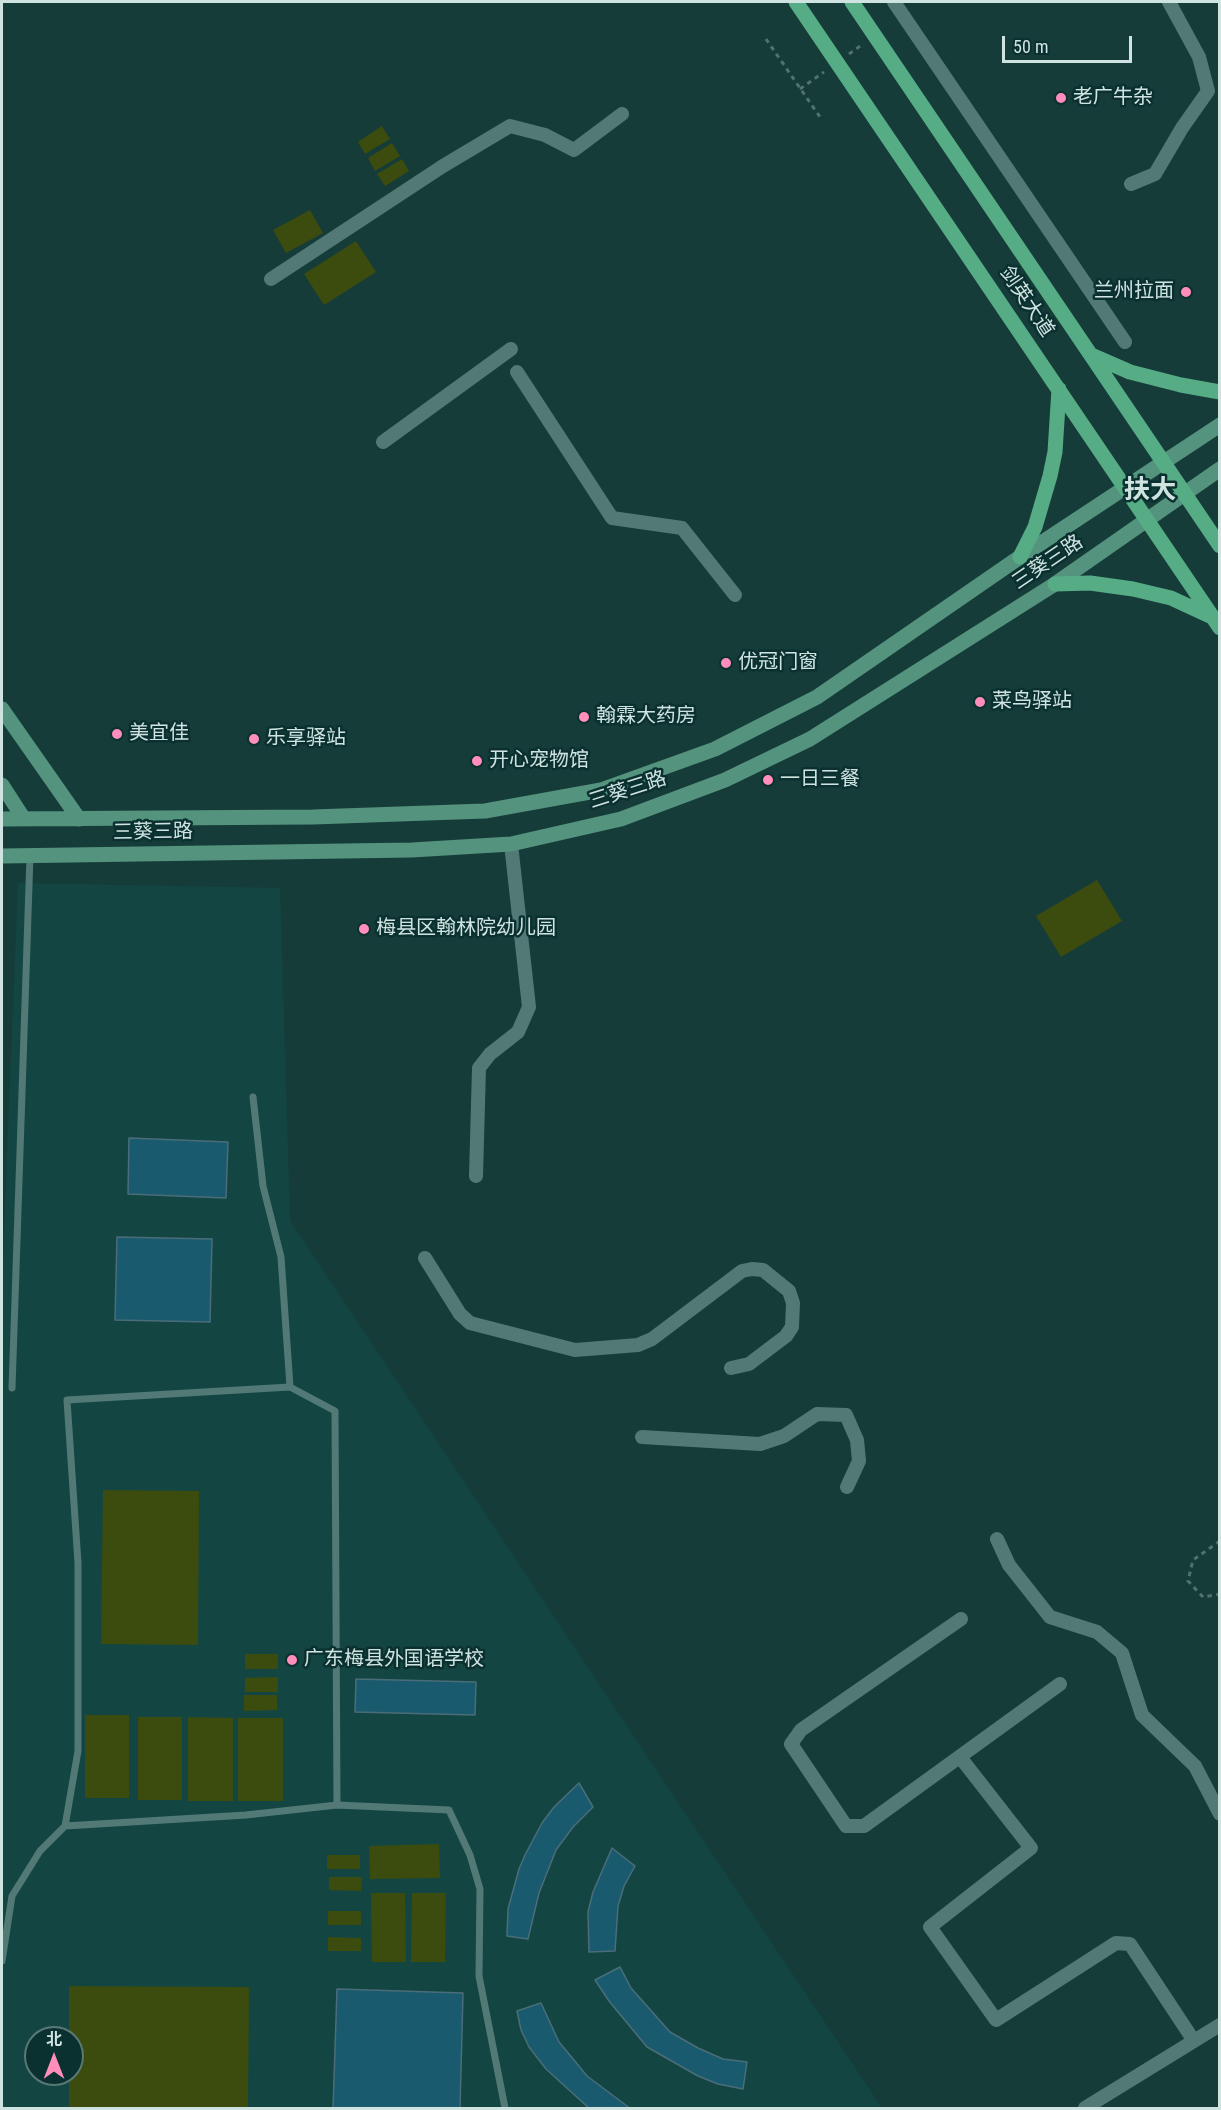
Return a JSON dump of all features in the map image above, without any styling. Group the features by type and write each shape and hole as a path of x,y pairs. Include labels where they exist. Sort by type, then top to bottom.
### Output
{"main road":[{"name":"剑英大道","path":"796,2 1216,622"},
{"name":"剑英大道","path":"852,2 1220,546"},
{"path":"1091,355 1130,372 1220,392"},
{"path":"1020,556 1035,527 1050,476 1056,442 1059,389"},
{"path":"1055,584 1090,583 1133,589 1171,598 1216,622"}],"street":[{"path":"894,2 1125,342"},
{"path":"1131,184 1155,174 1182,128 1208,91 1199,57 1169,2"},
{"path":"271,279 443,166 510,126 545,135 574,150 622,114"},
{"path":"383,442 511,349"},
{"path":"517,372 612,518 682,528 735,595"},
{"name":"三葵三路","path":"2,819 313,817 485,811 601,790 716,749 817,697 1020,556 1220,425"},
{"name":"三葵三路","path":"2,856 412,850 511,844 621,819 725,780 810,739 1055,584 1220,469"},
{"path":"2,709 79,819"},
{"path":"2,785 24,819"},
{"path":"476,1176 479,1068 490,1054 518,1032 529,1007 511,844"},
{"path":"424,1258 460,1314 470,1323 575,1350 638,1345 652,1339 742,1271 763,1270 789,1291 794,1303 792,1327 786,1336 749,1364 731,1368"},
{"path":"642,1437 760,1444 784,1436 817,1414 846,1415 857,1440 859,1461 847,1487"},
{"path":"997,1539 1009,1565 1050,1617 1097,1632 1122,1653 1142,1715 1195,1766 1220,1814"},
{"path":"961,1619 801,1730 791,1744 846,1826 864,1826 1060,1684"},
{"path":"960,1756 1030,1848 930,1926 996,2020 1116,1943 1130,1944 1194,2041"},
{"path":"1085,2109 1220,2025"}],"lane":[{"path":"12,1388 30,856"},
{"path":"253,1097 263,1186 281,1257 290,1387"},
{"path":"2,1961 12,1896 40,1851 65,1826 78,1751 78,1563 66,1400 290,1387 335,1411 337,1805"},
{"path":"65,1826 246,1815 337,1805 449,1810 471,1855 480,1889 479,1976 505,2109"}],"path":[{"path":"766,39 820,117"},
{"path":"848,55 867,42"},
{"path":"800,89 829,69"},
{"path":"1220,1541 1193,1560 1188,1581 1203,1597 1220,1594"}],"shaded area":[{"name":"广东梅县外国语学校","path":"18,883 280,888 290,1221 882,2108 2,2108 2,1282"}],"green space":[{"path":"382,126 390,139 365,154 358,142"},
{"path":"392,143 400,156 375,171 368,158"},
{"path":"402,159 409,171 385,186 377,174"},
{"path":"310,210 323,233 286,253 273,230"},
{"path":"356,241 376,272 324,305 304,274"},
{"path":"1097,880 1122,921 1061,957 1036,916"},
{"path":"103,1490 199,1491 198,1645 101,1644"},
{"path":"245,1654 278,1654 278,1669 245,1669"},
{"path":"278,1677 278,1692 245,1692 245,1678"},
{"path":"244,1695 277,1695 277,1710 244,1711"},
{"path":"85,1715 129,1715 129,1798 85,1798"},
{"path":"138,1717 182,1717 182,1800 138,1800"},
{"path":"188,1717 233,1718 233,1801 188,1801"},
{"path":"238,1718 283,1718 283,1801 238,1801"},
{"path":"439,1844 440,1878 370,1879 369,1846"},
{"path":"327,1855 360,1855 360,1869 327,1869"},
{"path":"329,1877 362,1877 361,1891 329,1890"},
{"path":"371,1893 405,1893 406,1962 372,1962"},
{"path":"412,1893 446,1893 445,1962 411,1962"},
{"path":"328,1911 361,1911 361,1925 328,1925"},
{"path":"328,1937 361,1938 361,1951 328,1951"},
{"path":"69,1986 249,1987 248,2108 69,2108 69,2086 84,2086 84,2026 69,2026"}],"building":[{"path":"129,1138 228,1142 226,1198 128,1194"},
{"path":"117,1237 212,1239 210,1322 115,1320"},
{"path":"356,1679 476,1682 475,1715 355,1712"},
{"path":"579,1783 593,1807 573,1827 556,1850 539,1893 528,1939 507,1936 508,1909 525,1855 542,1823 554,1807"},
{"path":"612,1848 635,1866 624,1886 618,1906 615,1951 589,1952 588,1912 593,1892"},
{"path":"620,1967 631,1988 670,2032 723,2059 747,2062 743,2089 718,2084 698,2076 647,2047 609,2001 595,1980"},
{"path":"337,1989 463,1993 460,2109 333,2109"},
{"path":"541,2003 559,2042 587,2076 631,2109 590,2109 546,2069 529,2047 521,2030 517,2011"}],"place":[{"name":"老广牛杂","path":"1061,98"},
{"name":"兰州拉面","path":"1186,292"},
{"name":"优冠门窗","path":"726,663"},
{"name":"菜鸟驿站","path":"980,702"},
{"name":"翰霖大药房","path":"584,717"},
{"name":"美宜佳","path":"117,734"},
{"name":"乐享驿站","path":"254,739"},
{"name":"开心宠物馆","path":"477,761"},
{"name":"一日三餐","path":"768,780"},
{"name":"梅县区翰林院幼儿园","path":"364,929"},
{"name":"广东梅县外国语学校","path":"292,1660"}],"district":[{"name":"扶大","path":"1150,491"}]}
